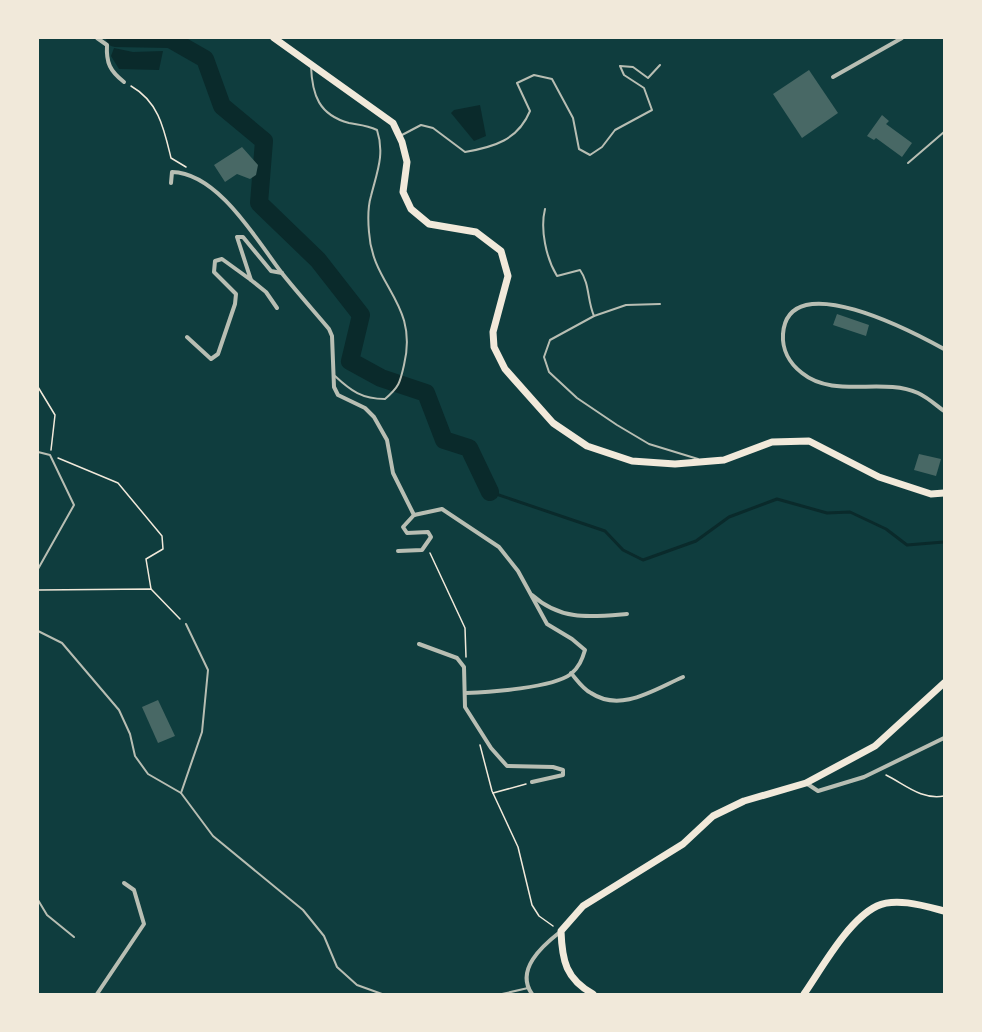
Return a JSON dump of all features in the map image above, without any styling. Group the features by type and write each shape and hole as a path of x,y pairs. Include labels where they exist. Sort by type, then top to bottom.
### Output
{"main road":[{"path":"274,38 393,123 400,136 406,162 403,192 411,209 429,224 476,232 501,251 508,276 493,332 494,347 505,369 553,423 587,446 632,461 675,464 724,460 772,442 809,441 879,477 931,494 945,493"},
{"path":"593,994 579,986 566,971 562,955 561,931 583,906 683,844 713,816 744,801 806,783 875,746 945,683"},
{"path":"804,994 858,920 877,906 897,902 945,911"}],"street":[{"path":"97,38 107,45 106,60 113,74 124,82"},
{"path":"833,77 902,38"},
{"path":"171,183 172,172 183,172 197,178 238,214 282,274 328,329 332,336 334,387 338,395 365,408 374,417 387,440 393,473 414,515"},
{"path":"251,280 237,237 243,237 271,271 282,274"},
{"path":"187,337 211,359 218,354 235,304 236,294 214,272 215,261 222,259 251,280 266,292 277,308"},
{"path":"945,349 919,335 855,309 821,302 800,306 784,323 783,344 790,362 803,375 828,384 880,386 917,392 945,411"},
{"path":"398,551 422,550 431,537 428,532 407,533 403,527 414,515 442,509 499,547 518,571 547,624 572,639 585,651 580,664 571,673 530,686 466,693"},
{"path":"530,592 548,609 587,618 627,614"},
{"path":"419,644 457,658 464,667 465,707 474,723 507,766 553,767 563,770 563,775 532,782"},
{"path":"571,673 590,693 612,701 633,700 682,677"},
{"path":"806,783 818,791 864,777 945,738"},
{"path":"97,994 144,924 134,890 124,883"},
{"path":"532,994 528,988 527,970 544,944 561,931"}],"lane":[{"path":"400,136 421,125 433,128 465,152 493,147 523,128 530,111 517,83 534,75 552,79 573,118 579,149 590,155 602,147 615,130 652,110 644,88 624,75 620,66 633,67 648,78 660,65"},
{"path":"311,66 316,102 330,116 352,123 365,124 377,130 381,143 380,172 370,198 369,234 379,272 402,310 408,347 399,387 385,399 370,399 353,394 335,376"},
{"path":"908,162 945,132"},
{"path":"545,209 543,220 548,262 556,276 580,270 588,281 588,301 594,316"},
{"path":"660,304 626,305 594,316 550,340 544,357 549,372 577,398 649,444 704,462"},
{"path":"38,452 50,455 74,505 38,569"},
{"path":"181,793 202,732 208,670 186,624"},
{"path":"38,631 62,643 119,710 130,734 135,756 148,774 181,793 213,836 303,910 324,936 337,967 357,984 382,994"},
{"path":"38,702 38,740"},
{"path":"38,900 47,915 74,937"},
{"path":"502,994 528,988"}],"path":[{"path":"124,82 143,94 161,116 171,158 188,168 197,178"},
{"path":"38,387 55,415 50,455 118,483 162,536 163,549 146,559 151,589 186,624"},
{"path":"426,545 465,628 468,650 464,667"},
{"path":"38,590 151,589"},
{"path":"479,743 493,794 518,847 532,905 539,916 561,931"},
{"path":"879,772 907,789 932,798 945,796"},
{"path":"493,794 532,782"}],"water":[{"path":"114,48 133,52 163,51 159,70 119,69 111,56"},
{"path":"480,105 486,136 474,141 451,113 454,110"}],"building":[{"path":"809,70 838,113 802,138 773,94"},
{"path":"882,115 889,121 886,124 912,143 902,157 876,138 874,140 867,136"},
{"path":"242,147 258,165 256,175 250,179 237,174 225,182 214,165"},
{"path":"837,314 869,325 866,336 833,325"},
{"path":"919,454 941,459 936,476 914,470"},
{"path":"158,700 175,736 158,743 142,707"}],"waterway":[{"path":"115,38 170,39 205,59 222,106 264,141 259,203 318,260 361,315 350,361 381,378 426,393 444,440 469,448 490,492"},
{"path":"490,492 605,531 623,550 643,560 696,541 729,517 777,499 827,513 850,512 886,529 907,545 944,542"}]}
